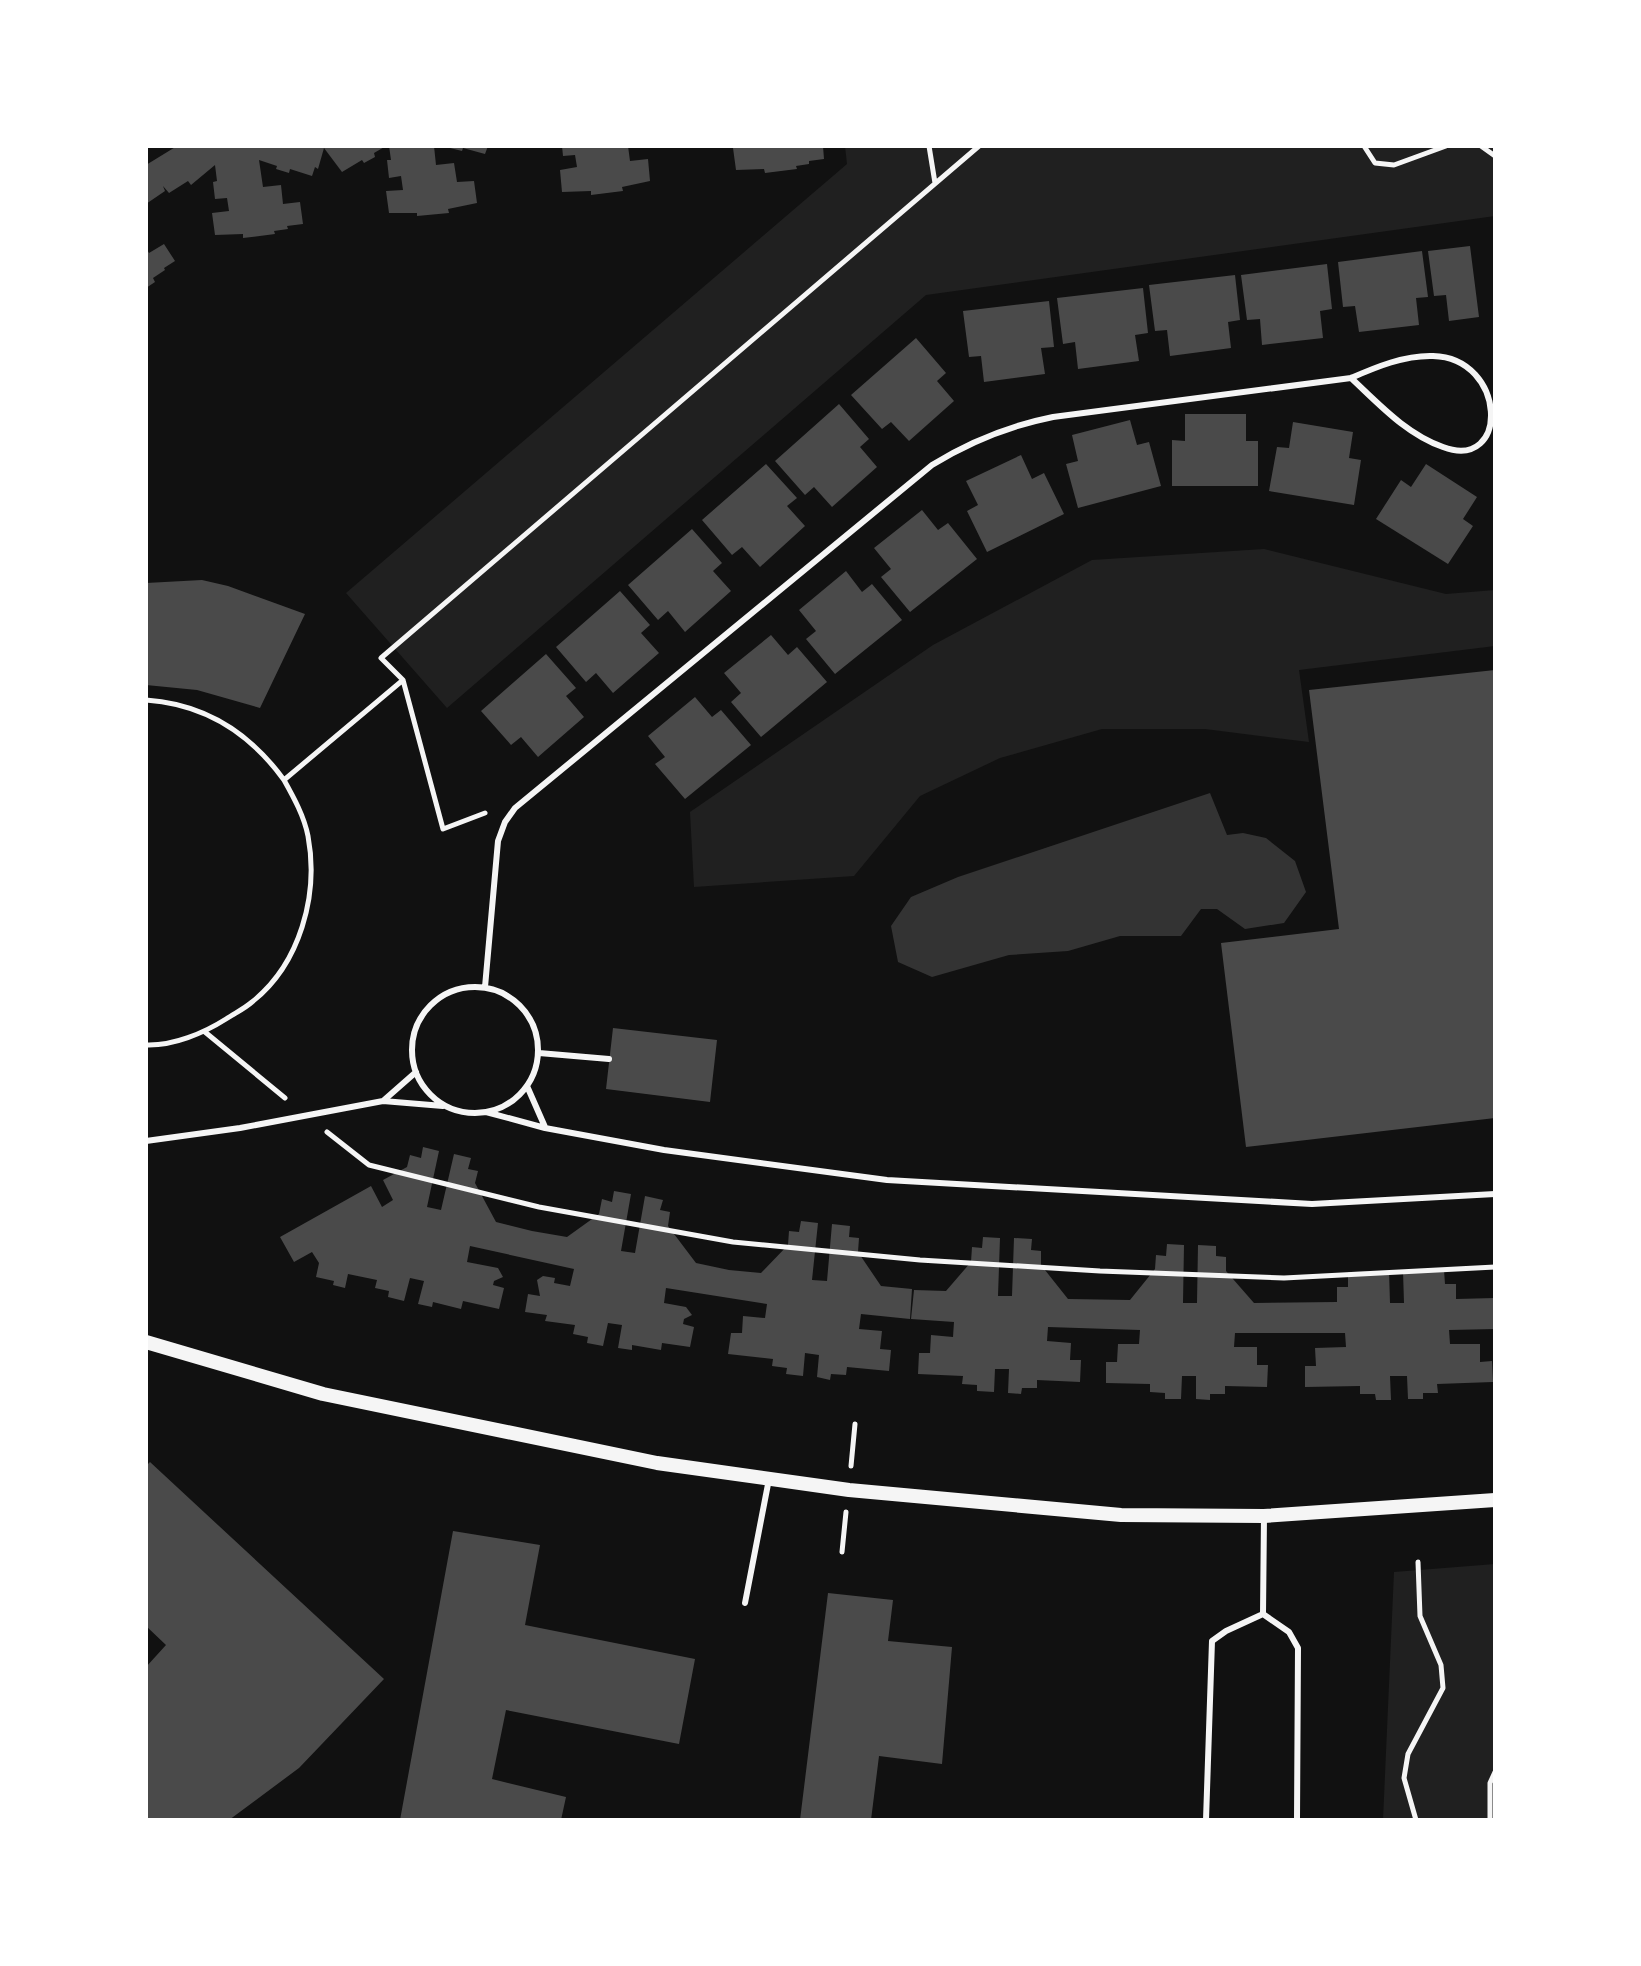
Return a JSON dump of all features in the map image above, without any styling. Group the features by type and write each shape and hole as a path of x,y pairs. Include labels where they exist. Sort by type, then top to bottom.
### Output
{"street":[{"path":"146,1342 323,1394 657,1463 849,1490 1121,1515 1264,1516 1495,1500"}],"lane":[{"path":"485,987 498,841 505,822 515,808 932,465 990,433 1053,417 1351,378 1387,363 1432,356 1454,359 1473,371 1487,389 1492,405 1489,432 1482,443 1470,450 1444,448 1412,431 1351,378"},
{"path":"447,1106 434,1098 416,1072 412,1051 415,1029 426,1010 442,996 463,987 485,987 519,1003 537,1035 539,1053 535,1071 516,1099 486,1112"},
{"path":"539,1053 609,1059"},
{"path":"383,1101 416,1072"},
{"path":"527,1086 545,1128"},
{"path":"146,1141 240,1128 383,1101 486,1112 545,1128 664,1150 887,1180 1312,1204 1495,1194"},
{"path":"745,1603 769,1479"},
{"path":"1263,1614 1264,1516"},
{"path":"1206,1820 1212,1641 1263,1614"},
{"path":"1263,1614 1289,1632 1298,1648 1297,1820"}],"path":[{"path":"929,146 936,184"},
{"path":"527,798 443,829 403,680 381,658 979,146"},
{"path":"1364,146 1375,163 1394,165 1446,146"},
{"path":"1481,146 1495,156"},
{"path":"284,780 403,680"},
{"path":"146,700 165,701 197,710 227,724 269,758 299,807 308,835 312,869 308,909 293,951 274,979 252,1002 205,1032 146,1045"},
{"path":"205,1032 287,1099"},
{"path":"322,1128 369,1165 539,1207 733,1242 920,1260 1284,1278 1495,1267"},
{"path":"1416,1820 1408,1801 1404,1778 1408,1754 1443,1688 1441,1665 1420,1616 1418,1562"},
{"path":"1490,1820 1490,1783 1495,1772"}],"shaded area":[{"path":"845,146 1495,146 1495,216 926,295 447,708 346,593 847,164"},
{"path":"1264,549 1446,594 1495,590 1495,646 1299,670 1309,742 1205,729 1102,729 1000,758 920,796 854,876 694,887 690,812 933,645 1092,560"},
{"path":"1210,793 1227,835 1243,833 1266,838 1295,861 1306,892 1284,923 1245,929 1217,909 1201,909 1181,936 1120,936 1068,951 1009,955 932,977 898,962 891,926 911,897 958,877"},
{"path":"1495,1564 1495,1820 1383,1820 1394,1572"}],"building":[{"path":"177,146 386,146 374,153 375,157 364,163 362,160 342,172 324,148 318,169 315,167 312,176 290,169 289,173 259,160 263,187 281,185 283,204 300,202 303,224 287,226 288,229 274,231 275,234 243,238 243,234 215,235 212,213 229,211 227,198 215,199 215,165 191,185 188,181 169,193 163,186 165,191 146,204 146,165"},
{"path":"389,146 434,146 436,165 454,163 457,182 474,181 477,203 448,209 449,213 417,216 417,213 389,213 386,191 403,190 401,176 389,178"},
{"path":"488,146 485,154 446,147"},
{"path":"562,146 628,146 630,161 648,159 650,181 622,187 623,191 591,195 591,191 562,192 560,170 577,167 575,155 563,156"},
{"path":"823,146 824,159 809,161 809,164 796,166 797,169 765,173 764,169 736,170 733,148"},
{"path":"164,244 175,261 153,278 155,282 146,288 146,248 149,253"},
{"path":"1470,246 1479,317 1449,321 1446,295 1434,296 1428,251"},
{"path":"1422,251 1428,297 1416,298 1419,325 1359,332 1355,306 1343,307 1338,262"},
{"path":"1327,264 1332,309 1320,311 1323,338 1262,345 1260,319 1247,320 1241,275"},
{"path":"1235,275 1240,320 1228,322 1231,348 1170,356 1167,330 1155,331 1149,285"},
{"path":"1143,288 1148,333 1135,335 1139,361 1078,369 1075,342 1063,344 1057,298"},
{"path":"1049,301 1054,347 1041,348 1045,374 984,382 981,356 969,357 963,311"},
{"path":"916,338 946,373 937,381 954,401 909,441 891,422 882,429 851,395"},
{"path":"839,404 869,439 860,447 877,467 832,507 814,487 805,495 775,461"},
{"path":"1185,414 1246,414 1246,441 1258,441 1258,486 1172,486 1172,440 1185,441"},
{"path":"1130,420 1137,445 1149,442 1161,486 1078,508 1066,464 1078,461 1072,435"},
{"path":"1293,422 1353,432 1349,458 1361,460 1354,505 1269,491 1277,447 1289,448"},
{"path":"1021,455 1032,479 1044,473 1064,514 987,552 967,511 978,505 966,481"},
{"path":"766,464 797,498 787,506 805,526 760,567 742,547 732,555 702,520"},
{"path":"1426,464 1477,497 1463,519 1473,526 1448,564 1376,519 1401,480 1411,487"},
{"path":"922,510 938,530 948,523 977,559 910,612 881,577 891,569 874,548"},
{"path":"692,529 722,563 713,571 731,591 685,632 668,611 658,620 628,585"},
{"path":"846,571 862,592 872,584 902,620 835,674 806,639 816,631 799,610"},
{"path":"202,580 228,586 305,614 260,708 197,690 146,685 146,583"},
{"path":"620,591 650,625 641,633 659,653 613,693 596,673 586,682 556,647"},
{"path":"771,635 788,655 797,647 827,682 761,737 731,702 741,693 724,673"},
{"path":"546,654 576,688 566,696 584,717 538,757 521,737 511,745 481,711"},
{"path":"1495,670 1495,1118 1246,1147 1221,943 1339,929 1309,690"},
{"path":"695,697 712,717 721,710 751,745 685,799 655,764 665,757 648,736"},
{"path":"613,1028 717,1040 710,1102 606,1089"},
{"path":"423,1147 439,1151 427,1207 441,1210 454,1154 471,1158 468,1169 478,1171 475,1183 496,1222 532,1231 567,1237 599,1214 602,1199 612,1202 614,1191 631,1194 621,1251 635,1253 645,1196 663,1200 660,1210 670,1212 668,1226 696,1263 729,1270 761,1273 788,1245 789,1231 799,1232 801,1221 818,1223 812,1280 827,1281 832,1224 850,1226 849,1237 859,1238 858,1252 881,1286 912,1289 910,1319 861,1314 859,1329 882,1331 880,1349 891,1350 889,1371 847,1367 846,1375 831,1374 830,1380 817,1377 819,1355 805,1353 803,1376 786,1374 787,1368 772,1366 773,1359 728,1354 731,1333 742,1333 743,1316 765,1318 767,1304 666,1288 664,1303 686,1307 692,1315 684,1319 683,1324 694,1327 690,1347 662,1343 661,1350 632,1345 632,1350 618,1348 622,1325 608,1323 603,1346 587,1343 588,1337 573,1334 575,1325 545,1321 547,1315 525,1312 528,1294 540,1296 537,1280 543,1276 555,1278 554,1283 570,1286 574,1269 470,1246 467,1262 498,1268 503,1277 494,1281 493,1285 504,1288 499,1309 463,1301 461,1309 433,1302 432,1307 418,1304 424,1281 410,1278 404,1301 388,1297 389,1291 375,1288 377,1280 348,1274 345,1288 333,1285 334,1281 316,1277 319,1263 312,1252 294,1262 280,1237 371,1186 382,1207 393,1200 383,1180 407,1167 410,1155 421,1158"},
{"path":"983,1237 1000,1238 998,1296 1012,1296 1014,1238 1032,1239 1031,1250 1041,1251 1041,1265 1068,1299 1130,1300 1155,1269 1156,1255 1166,1256 1167,1244 1184,1245 1183,1303 1197,1303 1198,1245 1216,1246 1216,1256 1226,1257 1226,1271 1254,1303 1337,1302 1337,1287 1348,1287 1348,1272 1389,1271 1390,1303 1404,1303 1403,1271 1444,1270 1445,1284 1456,1284 1456,1299 1495,1298 1495,1329 1449,1330 1450,1344 1480,1344 1480,1362 1492,1361 1493,1382 1437,1384 1438,1393 1423,1393 1423,1399 1408,1399 1407,1376 1390,1376 1391,1400 1376,1400 1375,1394 1360,1394 1360,1386 1305,1387 1305,1366 1316,1366 1315,1348 1346,1347 1345,1333 1235,1333 1234,1347 1257,1347 1257,1365 1268,1365 1267,1387 1225,1386 1225,1394 1210,1394 1210,1400 1196,1399 1196,1376 1182,1376 1181,1399 1165,1399 1165,1393 1150,1392 1150,1384 1106,1383 1106,1362 1117,1362 1118,1344 1139,1344 1140,1330 1048,1327 1047,1341 1071,1343 1070,1360 1081,1360 1080,1382 1037,1380 1037,1388 1022,1388 1021,1394 1008,1393 1009,1369 995,1369 994,1392 977,1391 977,1385 962,1384 963,1376 918,1374 919,1353 930,1353 931,1335 953,1337 954,1322 911,1319 914,1290 946,1291 971,1262 972,1247 982,1248"},
{"path":"150,1462 384,1679 299,1768 229,1820 146,1820 146,1667 166,1645 146,1626 146,1466"},
{"path":"453,1531 540,1545 525,1625 695,1659 679,1744 506,1710 492,1779 566,1797 561,1820 400,1820"},
{"path":"828,1593 893,1600 888,1641 952,1647 942,1764 879,1756 871,1820 800,1820"}]}
